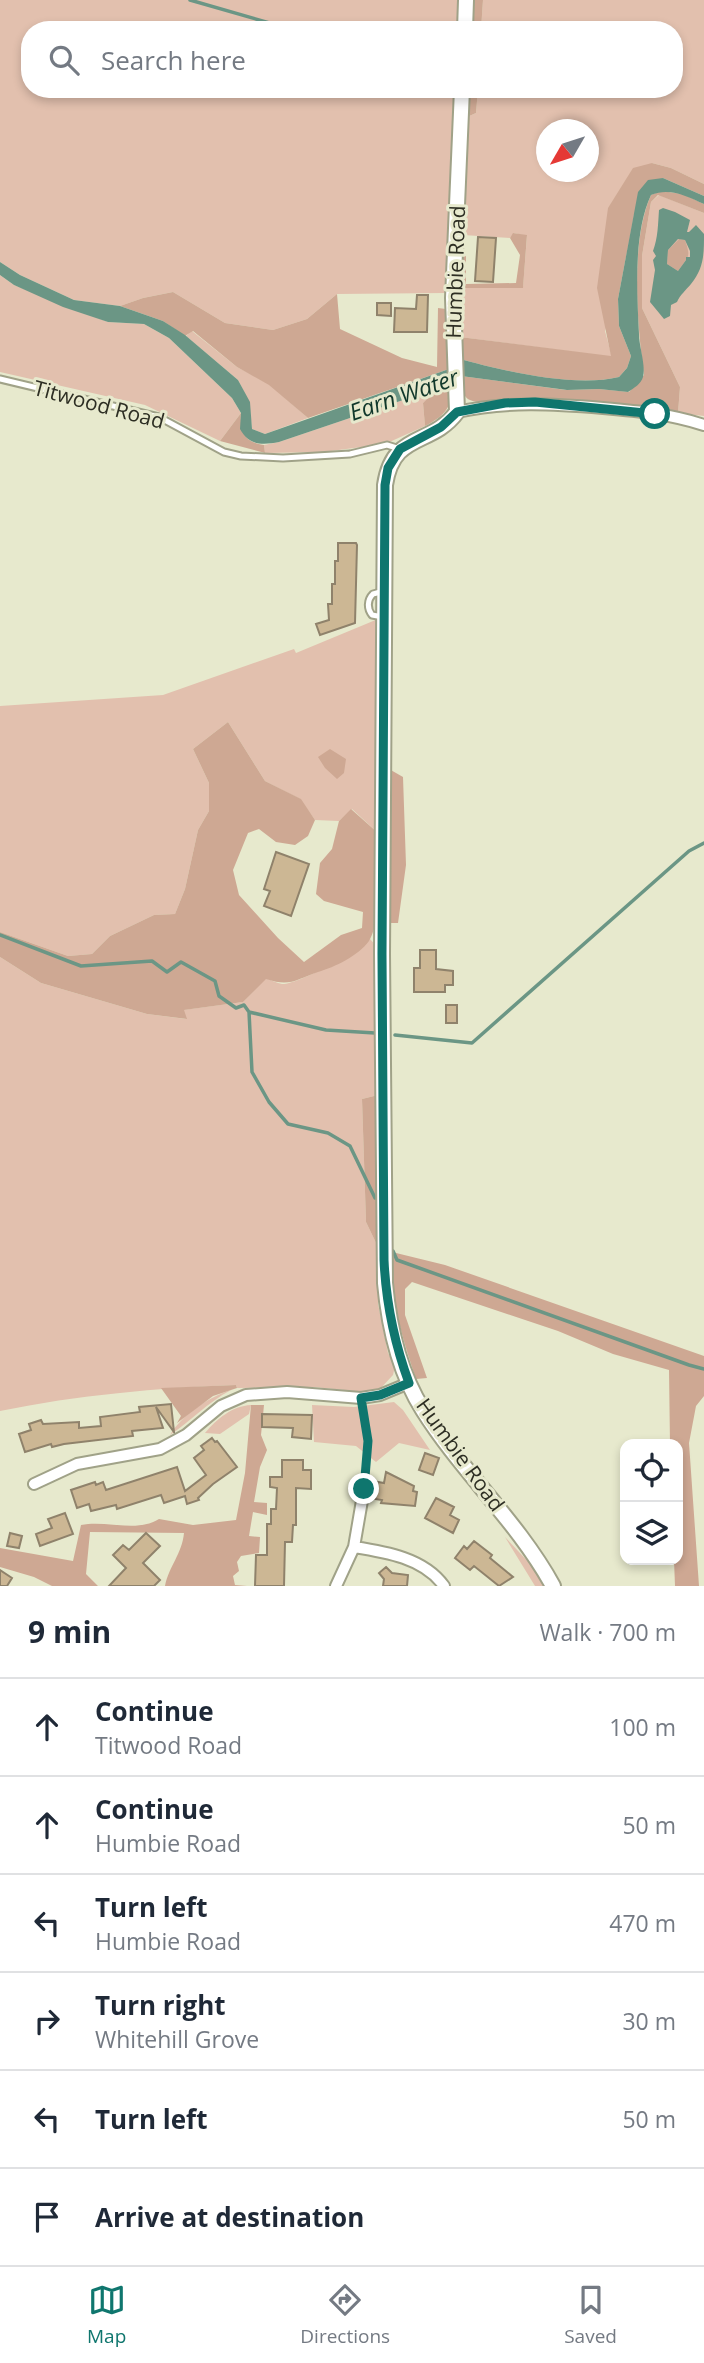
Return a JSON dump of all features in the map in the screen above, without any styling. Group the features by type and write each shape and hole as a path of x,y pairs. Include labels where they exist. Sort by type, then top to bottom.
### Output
{"street":[{"path":"465,21 466,0"},
{"name":"Humbie Road","path":"457,412 453,298 462,98"},
{"path":"400,449 441,427 457,412 505,403 535,402 655,414 704,425"},
{"name":"Humbie Road","path":"400,449 388,468 385,485 382,954 384,1260 388,1309 393,1337 409,1383 422,1408 446,1443 512,1524 553,1586"},
{"path":"34,1484 86,1461 160,1449 186,1435 221,1406 246,1395 264,1392 313,1393 361,1398 380,1395 409,1383"},
{"path":"336,1586 354,1547 364,1489"},
{"path":"354,1547 400,1557 429,1571 444,1586"}],"lane":[{"name":"Titwood Road","path":"0,379 159,417 224,452 241,456 283,458 350,454 387,445 400,449"}],"path":[{"path":"361,1398 368,1441 364,1489"}],"shaded area":[{"path":"0,0 459,0 458,21 21,21 21,98 455,98 445,293 337,294 307,319 273,330 225,323 173,292 120,306 74,300 20,275 0,262"},
{"path":"474,0 483,0 482,21 473,21"},
{"path":"483,0 704,0 704,184 671,168 652,163 605,331 612,357 460,337 462,288 523,287 527,236 514,233 510,238 463,235 467,117 476,113 477,98 683,98 683,21 482,21"},
{"path":"468,98 477,98 476,113 467,117"},
{"path":"652,163 671,168 704,184 704,196 663,178 634,214 618,299 619,326 631,356 627,368 619,377 581,381 539,377 460,359 460,337 611,356 597,288 608,208 633,168"},
{"path":"661,191 683,194 704,204 704,213 658,195 651,202 642,256 642,308 680,387 678,413 578,401 518,398 475,402 467,398 462,390 461,376 566,390 629,392 644,375 637,284 640,236 651,195"},
{"path":"659,195 704,213 704,416 678,413 680,387 642,308 642,256 651,202"},
{"path":"513,233 527,235 523,288 462,288 462,250 466,250 466,284 516,283 520,255 510,238"},
{"path":"679,239 685,240 688,254 678,271 667,264 668,250"},
{"path":"0,275 14,285 108,322 144,324 169,338 232,398 241,413 220,441 145,405 0,372"},
{"path":"173,292 225,323 273,330 307,319 337,294 340,329 402,358 437,367 438,308 446,309 449,369 308,418 269,385 237,367 193,331 185,336 163,321 120,306"},
{"path":"192,331 237,367 269,384 308,418 265,434 252,429 249,402 238,380 186,336"},
{"path":"451,379 451,385 423,403 425,426 385,444 323,452 265,453 264,445 418,395"},
{"path":"451,385 446,410 425,426 423,403 436,391"},
{"path":"241,413 241,426 245,435 248,439 264,445 265,453 220,441"},
{"path":"378,619 378,833 352,809 339,821 315,820 300,799 265,781 228,722 193,749 209,783 209,811 198,830 185,889 175,914 154,915 110,936 92,954 68,956 0,932 0,706 163,695 294,649 296,653"},
{"path":"228,722 265,781 301,799 315,820 308,836 295,845 276,842 259,829 248,833 233,870 239,895 304,962 341,935 362,928 363,912 324,901 316,894 320,863 332,849 339,821 351,809 378,833 376,920 369,941 353,956 339,964 298,980 281,982 266,979 243,1002 184,1010 187,1019 147,1014 41,983 0,957 0,932 68,956 92,954 110,936 154,915 175,914 185,889 198,830 209,811 209,783 193,749"},
{"path":"330,749 346,759 344,773 337,779 318,757"},
{"path":"389,769 403,777 406,865 398,923 389,923"},
{"path":"370,939 378,948 378,1095 362,1099 366,1222 378,1247 378,1304 388,1353 395,1366 393,1375 380,1389 364,1392 314,1387 206,1386 88,1397 0,1411 0,957 41,983 147,1014 186,1019 183,1010 243,1002 266,978 282,984 301,979 341,959"},
{"path":"378,1095 378,1247 366,1222 362,1099"},
{"path":"392,1252 445,1265 704,1356 704,1396 696,1406 689,1443 699,1586 675,1586 674,1565 683,1565 683,1439 670,1439 669,1370 613,1354 558,1331 412,1282 405,1289 405,1315 427,1378 416,1379 401,1332"},
{"path":"236,1385 237,1388 213,1396 177,1423 181,1416 161,1388"},
{"path":"231,1390 215,1400 170,1435 196,1408"},
{"path":"394,1402 403,1410 430,1450 399,1443 376,1462 356,1446 314,1442 312,1405 354,1407"},
{"path":"251,1405 249,1414 220,1434 205,1433 225,1414"},
{"path":"251,1405 264,1405 261,1435 267,1450 260,1467 254,1502 267,1503 267,1515 253,1512 249,1536 260,1537 259,1553 241,1556 237,1562 239,1571 233,1576 235,1585 247,1586 165,1586 184,1533 90,1532 86,1574 98,1586 52,1586 34,1577 0,1567 0,1548 73,1561 81,1525 132,1526 159,1519 193,1525 236,1520 245,1473"},
{"path":"505,1537 534,1568 545,1586 535,1586"}],"water":[{"path":"663,178 704,196 704,204 685,196 664,192 651,195 645,210 638,263 639,339 644,367 639,384 628,392 567,390 461,376 460,359 540,377 582,381 619,377 627,368 631,356 619,326 618,299 638,192 648,180"},
{"path":"663,208 690,220 687,232 696,225 704,234 699,272 677,302 671,305 670,316 664,319 650,302 659,210","holes":["678,239 685,240 690,257 686,257 678,271 667,264 668,250"]},
{"name":"Earn Water","path":"0,262 20,275 74,300 120,306 163,321 185,335 238,380 250,402 252,429 265,434 449,369 451,379 418,395 279,442 257,443 248,439 240,429 241,413 232,398 169,338 144,324 108,322 63,307 14,285 0,275"}],"building":[{"path":"478,237 496,238 493,282 475,281"},
{"path":"417,295 428,295 427,332 394,332 395,308 416,309"},
{"path":"377,303 391,303 391,316 377,315"},
{"path":"338,543 357,545 355,623 320,635 316,624 329,620 328,604 332,604"},
{"path":"276,852 309,864 291,916 264,906 270,891 264,889"},
{"path":"420,950 436,950 436,969 453,971 453,985 445,985 445,992 414,992 414,968 420,968"},
{"path":"446,1005 457,1005 457,1023 446,1023"},
{"path":"171,1404 174,1432 156,1407 163,1428 132,1431 133,1436 52,1447 51,1444 25,1452 19,1434 31,1430 29,1424 41,1420 43,1424 79,1422 79,1428 101,1426 100,1417 140,1412 139,1407"},
{"path":"262,1414 312,1415 311,1439 292,1437 293,1428 262,1427"},
{"path":"212,1438 237,1467 213,1484 199,1500 187,1504 185,1496 164,1503 161,1495 117,1509 116,1505 91,1511 89,1504 77,1508 71,1490 103,1482 106,1490 177,1467 185,1491 206,1475 194,1458 204,1450 201,1446"},
{"path":"425,1453 439,1458 433,1475 419,1470"},
{"path":"282,1460 303,1460 303,1470 311,1470 311,1489 296,1488 296,1525 293,1525 292,1542 285,1542 284,1586 255,1586 256,1555 267,1555 267,1524 271,1524 271,1509 276,1509 277,1488 270,1487 270,1477 282,1477"},
{"path":"386,1472 414,1486 413,1491 417,1492 415,1506 381,1503 382,1500 375,1499 378,1482 384,1483"},
{"path":"436,1498 454,1507 450,1515 459,1520 453,1533 425,1518"},
{"path":"65,1513 73,1534 40,1546 36,1534 52,1528 48,1519"},
{"path":"10,1533 22,1536 19,1548 7,1546"},
{"path":"146,1533 160,1546 143,1563 160,1580 154,1586 109,1586 126,1568 113,1555 123,1545 129,1550"},
{"path":"474,1541 513,1577 499,1586 474,1566 470,1570 455,1558 464,1546 467,1549"},
{"path":"386,1567 392,1573 408,1575 407,1586 383,1586 384,1579 379,1573"},
{"path":"0,1570 12,1578 7,1586 0,1586"}],"waterway":[{"path":"190,0 263,21"},
{"path":"395,1035 472,1043 689,851 704,843"},
{"path":"0,935 81,966 152,961 167,972 181,962 215,981 219,996 236,1008 244,1005 249,1012 326,1030 375,1033"},
{"path":"249,1012 252,1072 269,1102 288,1124 328,1133 350,1146 375,1198"},
{"path":"393,1251 397,1260 704,1369"}],"route":[{"path":"364,1489 368,1441 361,1398 380,1395 409,1383 393,1337 384,1260 383,739 385,485 388,468 400,449 441,427 457,412 478,407 535,402 655,414"}]}
